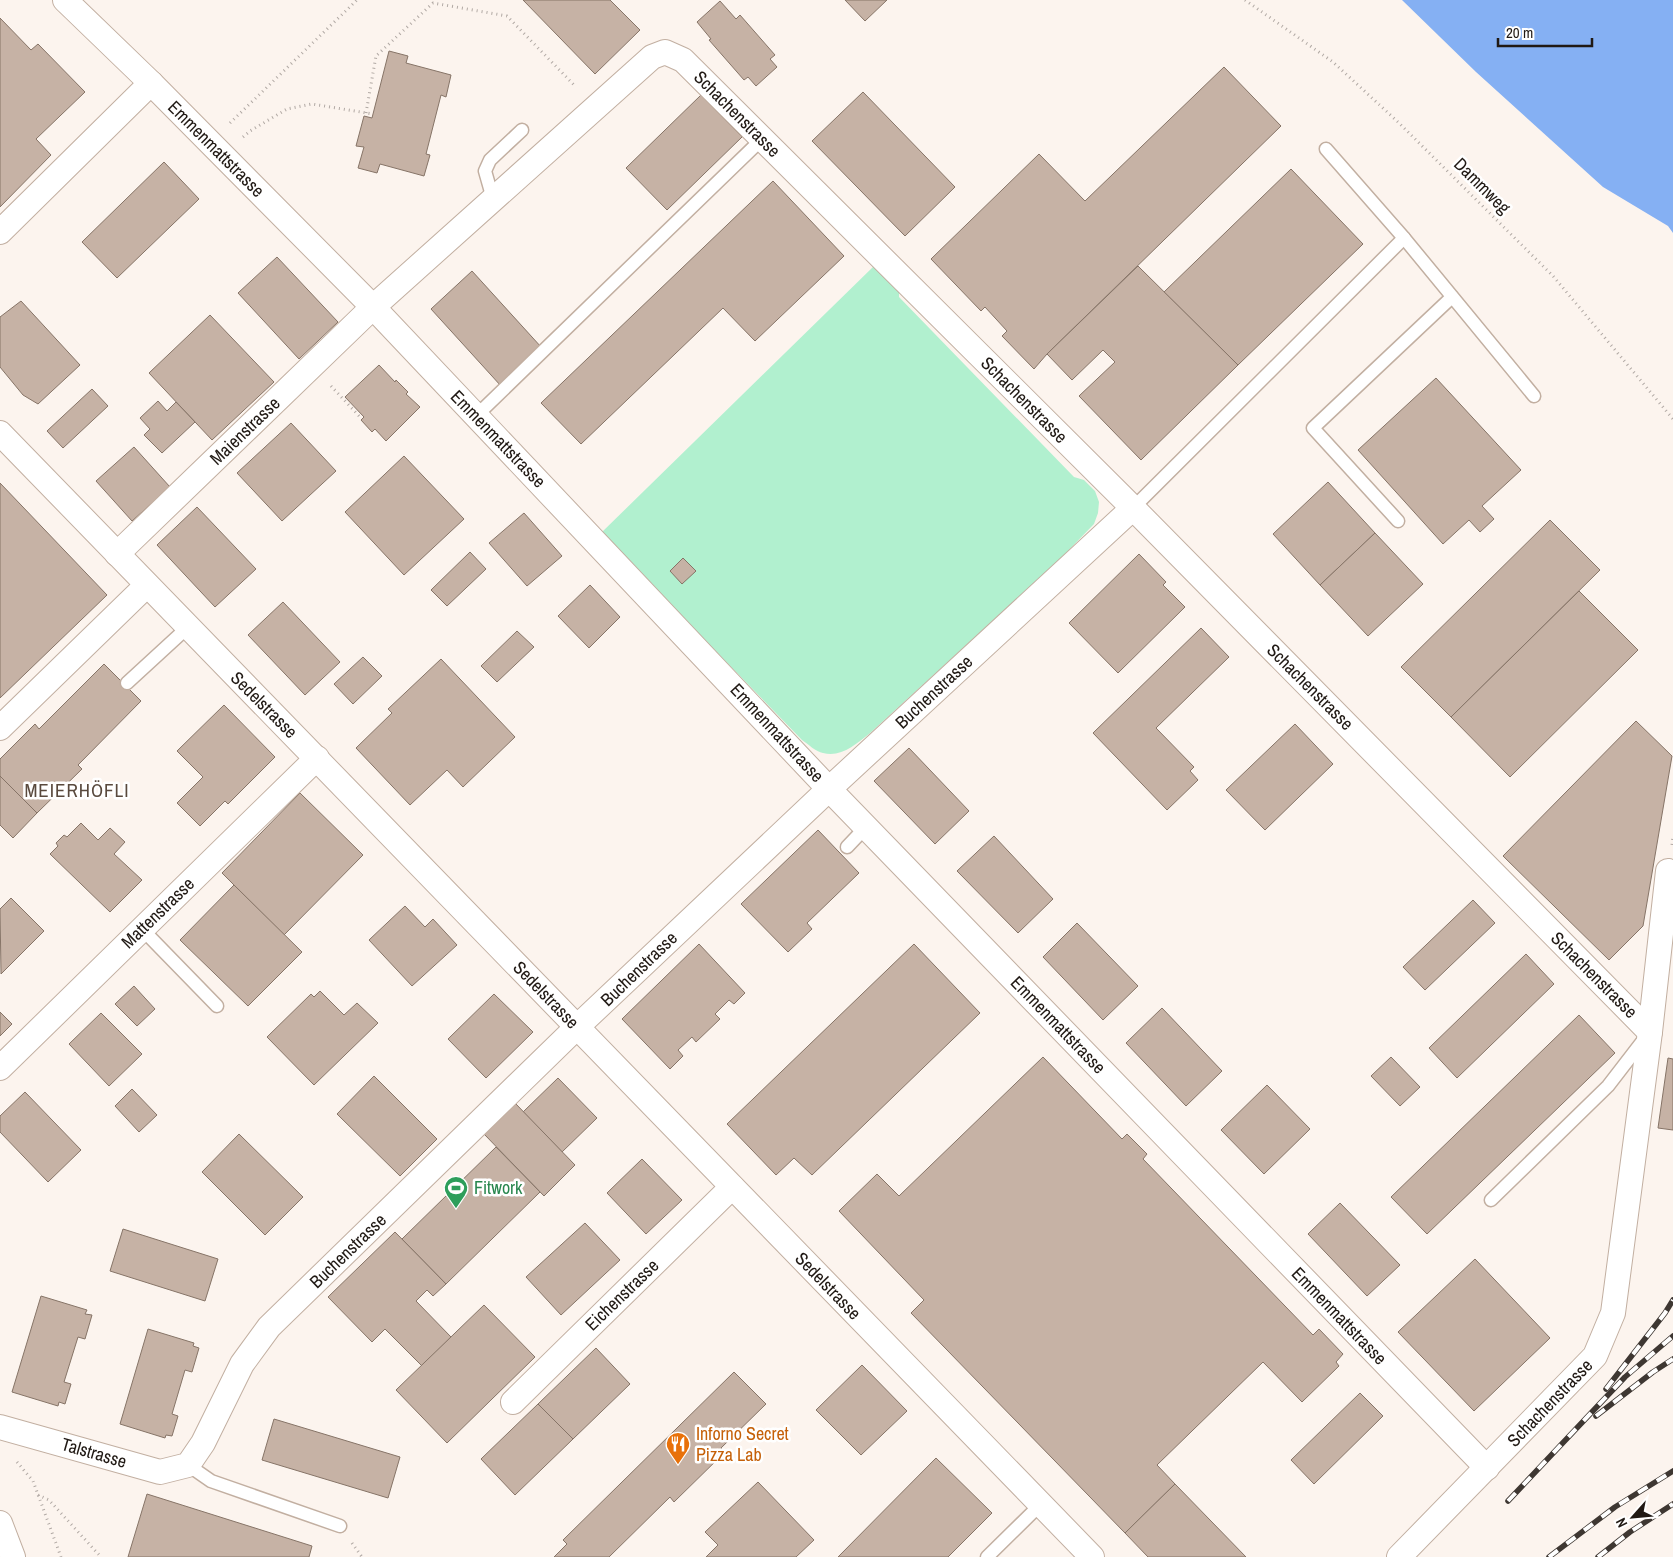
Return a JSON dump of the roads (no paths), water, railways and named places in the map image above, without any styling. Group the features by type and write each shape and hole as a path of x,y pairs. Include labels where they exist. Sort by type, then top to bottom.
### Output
{"street":[{"name":"Emmenmattstrasse","path":"65,0 151,83 373,307 829,789 1487,1468"},
{"name":"Schachenstrasse","path":"373,307 652,57 665,52 682,60 1133,508 1650,1032"},
{"path":"0,232 151,83"},
{"name":"Maienstrasse","path":"117,554 373,307"},
{"name":"Sedelstrasse","path":"0,433 1092,1557"},
{"name":"Buchenstrasse","path":"188,1465 203,1443 242,1364 269,1328 577,1027 829,789 1133,508"},
{"path":"0,728 147,585"},
{"name":"Mattenstrasse","path":"0,1068 317,758"},
{"name":"Schachenstrasse","path":"1399,1557 1595,1356 1614,1313 1650,1032 1668,871"},
{"name":"Eichenstrasse","path":"513,1402 732,1187"},
{"name":"Talstrasse","path":"0,1427 160,1472 188,1465"},
{"path":"0,1523 13,1557"}],"lane":[{"path":"493,199 485,170 490,160 522,130"},
{"path":"476,416 762,139"},
{"path":"1326,149 1404,238 1534,396"},
{"path":"1133,508 1404,238"},
{"path":"1398,521 1313,428 1452,297"},
{"path":"127,683 188,627"},
{"path":"847,847 866,827"},
{"path":"142,929 217,1006"},
{"path":"1491,1200 1608,1086 1650,1032"},
{"path":"188,1465 211,1481 340,1526"},
{"path":"987,1557 1041,1504"}],"water":[{"path":"1402,0 1673,0 1673,233 1668,226 1603,187 1476,72"}],"railway":[{"path":"1606,1389 1673,1300"},
{"path":"1508,1501 1625,1377 1673,1336"},
{"path":"1596,1416 1673,1359"},
{"path":"1549,1557 1615,1507 1673,1471"},
{"path":"1598,1557 1630,1532 1673,1504"}],"place":[{"name":"Fitwork","path":"456,1209"},
{"name":"Inforno Secret Pizza Lab","path":"678,1465"}],"district":[{"name":"MEIERHÖFLI","path":"77,790"}]}
